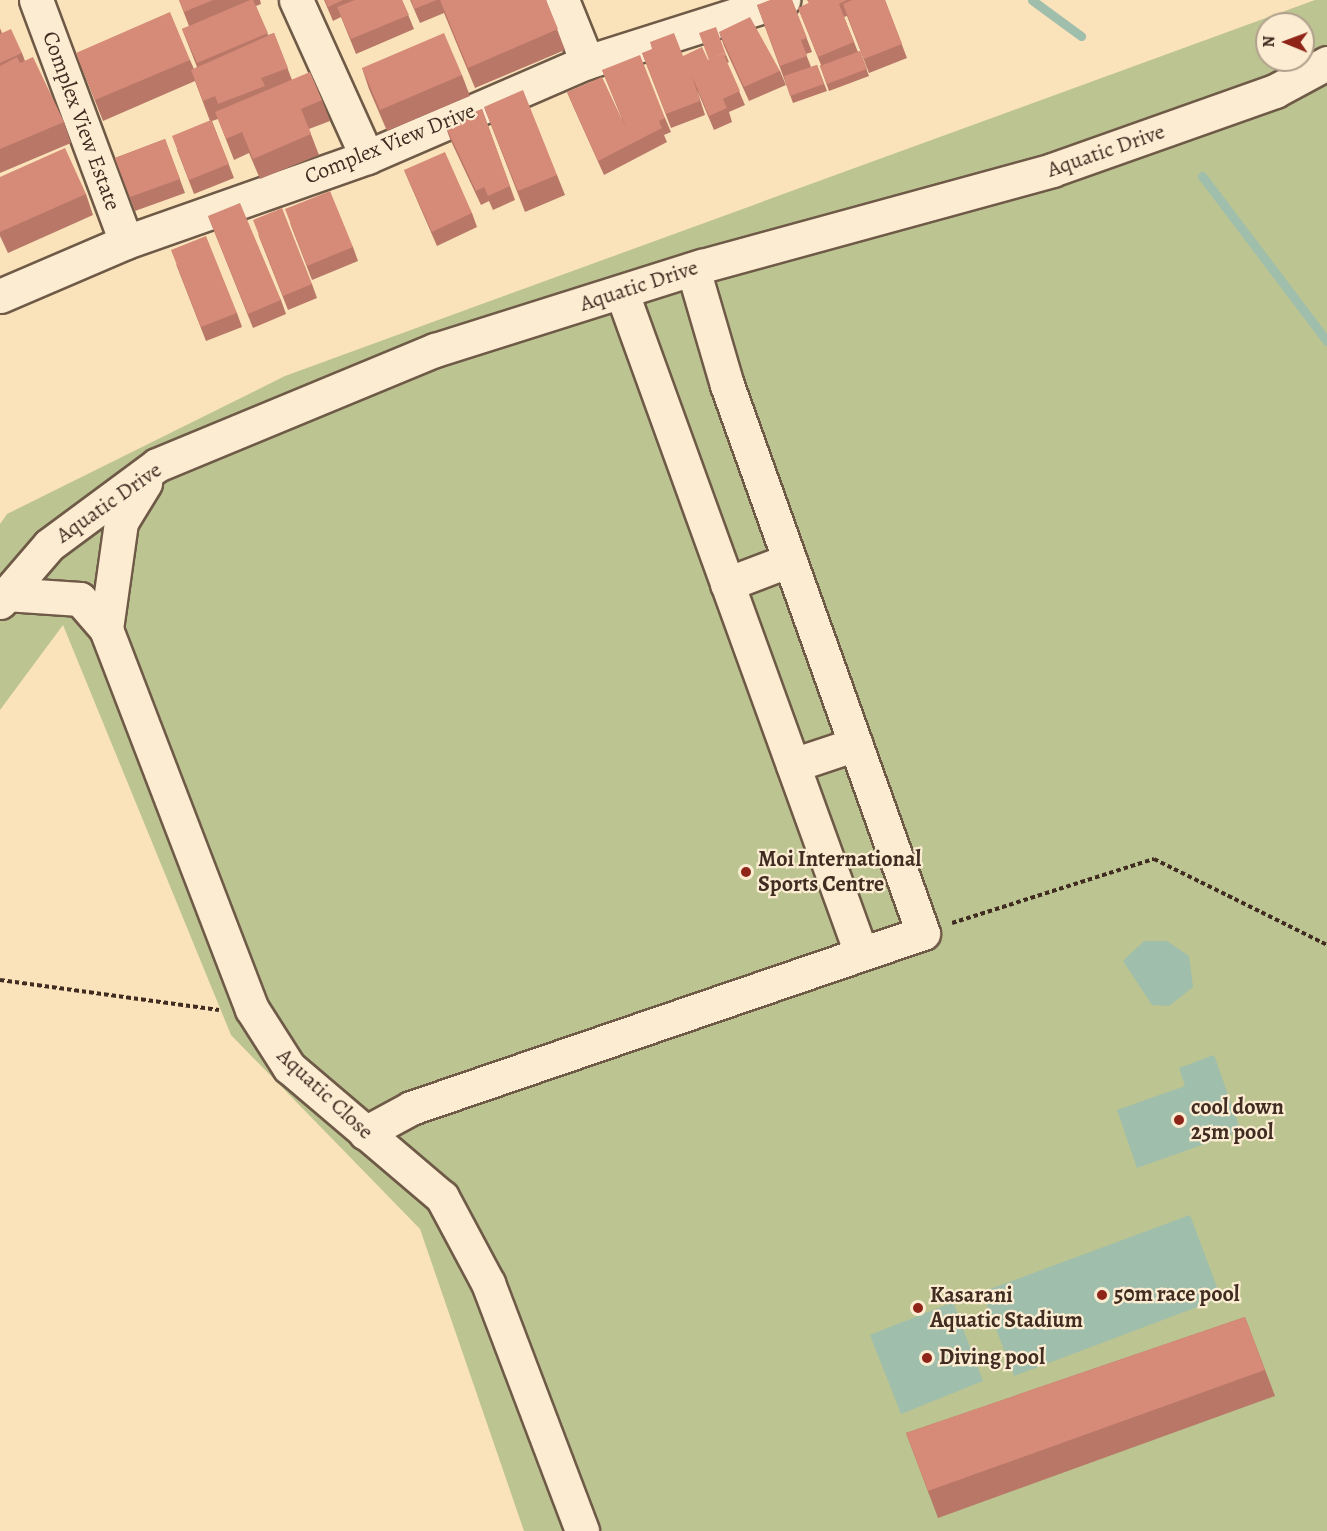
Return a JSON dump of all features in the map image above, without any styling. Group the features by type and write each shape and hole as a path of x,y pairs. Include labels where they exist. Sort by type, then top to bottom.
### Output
{"street":[{"name":"Complex View Estate","path":"36,0 126,242"},
{"path":"296,0 367,157"},
{"path":"562,0 587,62"},
{"name":"Complex View Drive","path":"0,296 126,242 367,157 587,62 783,0"},
{"name":"Aquatic Drive","path":"3,598 49,545 157,465 435,350 693,269 1052,171 1275,91 1327,63"},
{"path":"365,1133 411,1108 923,933 790,560 693,269"},
{"path":"622,293 861,953"},
{"name":"Aquatic Close","path":"106,629 121,522 157,465"},
{"path":"727,584 790,560"},
{"name":"Aquatic Close","path":"3,598 80,599 106,629 252,1009 289,1067 365,1133 422,1175 472,1247 582,1531"},
{"path":"793,765 856,744"}],"path":[{"path":"923,933 1154,859 1327,945"},
{"path":"0,980 236,1013 252,1009"}],"green space":[{"name":"Moi International Sports Centre","path":"1315,0 1327,0 1327,1531 524,1531 420,1229 231,1035 63,625 0,710 0,524 7,514 285,376 1255,22 1255,72 1315,72 1315,12 1282,12"}],"shaded area":[{"path":"1144,941 1167,941 1189,956 1193,987 1169,1006 1152,1005 1123,961"},
{"name":"cool down 25m pool","path":"1214,1055 1241,1131 1137,1168 1117,1110 1185,1086 1179,1068"},
{"name":"50m race pool","path":"1190,1215 1221,1298 1014,1376 982,1292"},
{"name":"Diving pool","path":"953,1302 983,1381 901,1414 870,1335"}],"building":[{"path":"179,0 213,0 184,12"},
{"path":"253,0 268,33 197,63 182,29"},
{"path":"325,0 343,0 328,7"},
{"path":"355,0 402,0 409,15 351,39 337,7"},
{"path":"411,0 437,0 414,9"},
{"path":"440,0 546,0 558,29 468,68"},
{"path":"770,0 792,0 807,38 801,40 807,56 780,66 757,5"},
{"path":"808,0 847,0 839,4 854,42 818,57 798,8 809,3"},
{"path":"852,0 885,0 902,44 864,59 843,4"},
{"path":"170,12 190,60 95,100 76,53"},
{"path":"750,17 780,71 744,87 719,32"},
{"path":"716,27 726,55 724,56 723,53 709,60 699,33"},
{"path":"11,29 22,53 0,63 0,34"},
{"path":"274,33 288,68 261,78 265,86 218,104 215,96 203,101 191,70"},
{"path":"444,33 462,75 380,110 362,68"},
{"path":"674,33 683,56 702,47 708,60 723,53 740,91 723,99 727,108 709,116 692,76 700,101 666,114 642,53 652,49 650,42"},
{"path":"860,51 867,69 827,84 820,66"},
{"path":"640,55 665,118 659,121 662,128 598,161 567,92 602,77 627,130 602,70"},
{"path":"17,57 20,63 33,57 64,122 0,149 0,66"},
{"path":"817,65 824,84 790,96 784,76"},
{"path":"310,72 322,100 301,109 311,134 253,159 242,132 226,139 215,112"},
{"path":"523,90 557,175 518,191 484,107"},
{"path":"482,109 510,186 488,196 484,187 476,191 445,125"},
{"path":"211,120 229,164 189,180 172,136"},
{"path":"165,139 180,179 130,197 115,158"},
{"path":"65,148 86,194 0,232 0,177"},
{"path":"445,152 472,213 432,232 404,170"},
{"path":"330,191 353,247 307,266 285,209"},
{"path":"240,203 281,300 248,314 208,216"},
{"path":"282,208 312,284 283,296 253,220"},
{"path":"206,236 237,313 201,327 171,250"},
{"path":"1245,1317 1265,1370 928,1491 906,1433"}],"waterway":[{"path":"1032,0 1081,36"},
{"path":"1202,176 1327,341"}],"place":[{"name":"Moi International Sports Centre","path":"746,872"},
{"name":"cool down 25m pool","path":"1179,1120"},
{"name":"50m race pool","path":"1102,1295"},
{"name":"Kasarani Aquatic Stadium","path":"918,1308"},
{"name":"Diving pool","path":"927,1358"}]}
